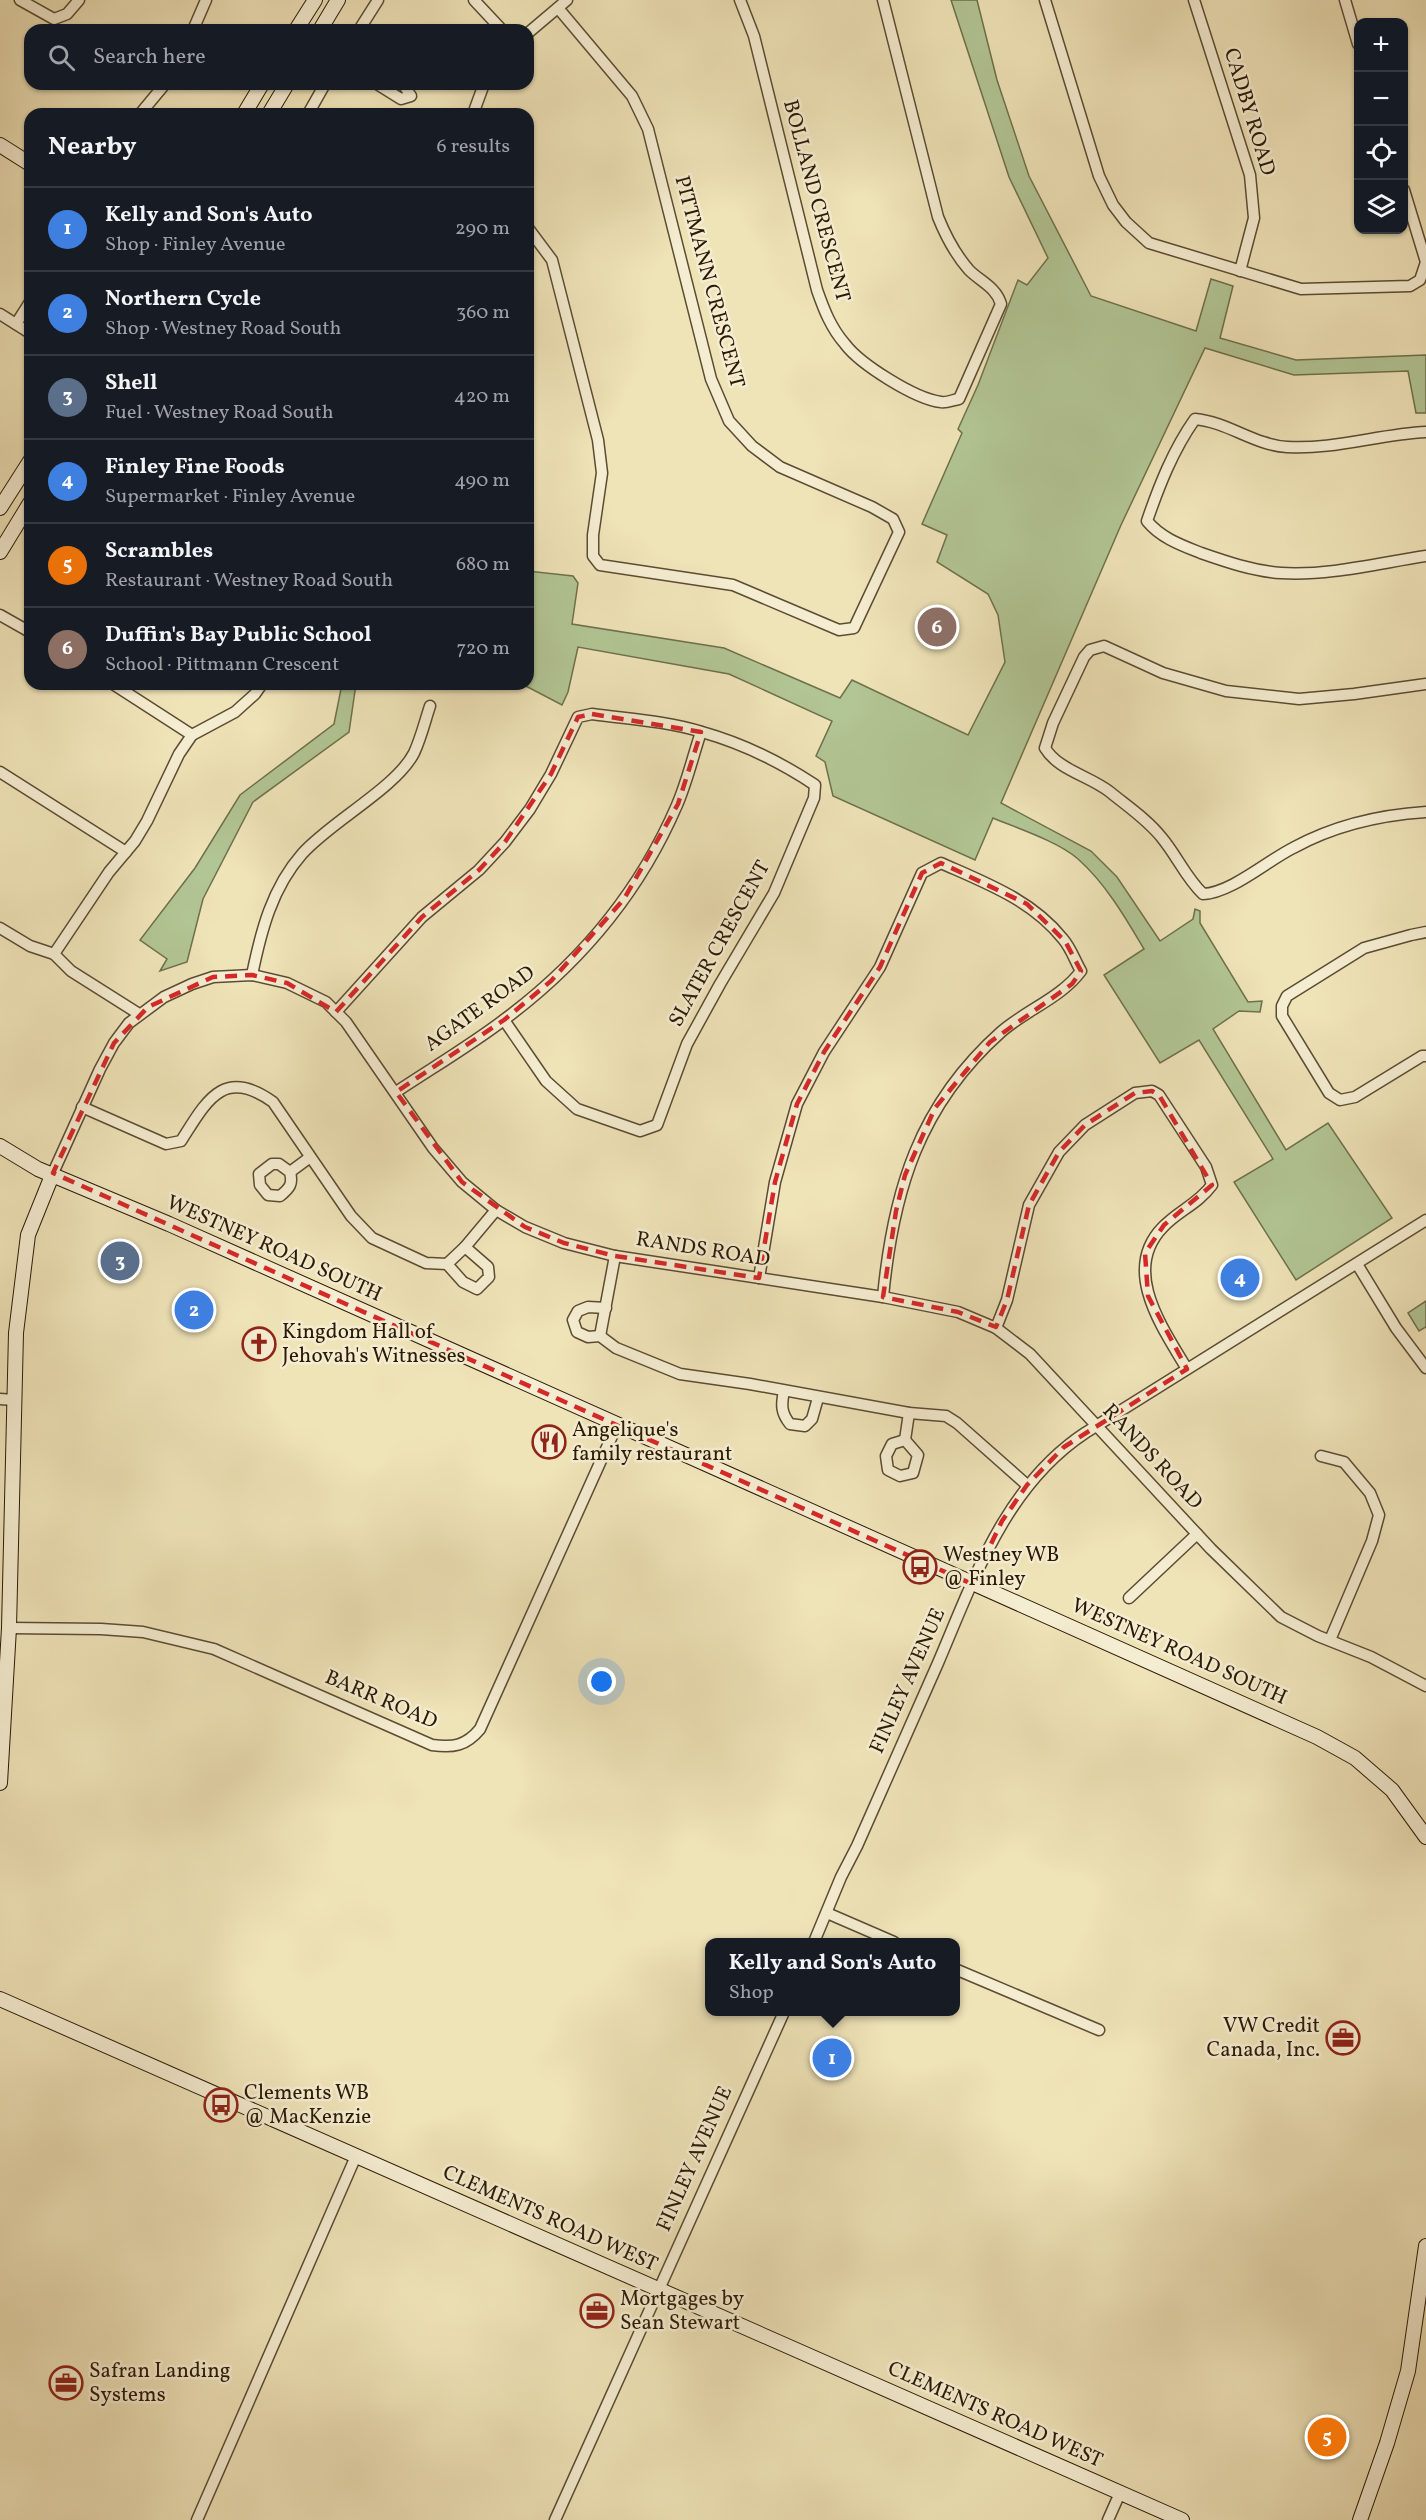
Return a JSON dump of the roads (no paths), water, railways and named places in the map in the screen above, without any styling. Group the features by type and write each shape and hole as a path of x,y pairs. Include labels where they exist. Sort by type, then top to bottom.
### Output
{"main road":[{"path":"300,24 315,0"},
{"path":"324,24 338,0"},
{"path":"248,108 258,90"},
{"path":"273,108 283,90"},
{"path":"0,145 24,160"},
{"path":"0,508 24,470"},
{"path":"0,552 24,513"},
{"name":"WESTNEY ROAD SOUTH","path":"0,1146 38,1169 53,1173 972,1584 1104,1640 1326,1743 1354,1758 1392,1790 1426,1837"},
{"path":"0,1783 2,1705 9,1628 5,1523 14,1474 16,1333 28,1235 53,1173"},
{"name":"CLEMENTS ROAD WEST","path":"0,1999 1182,2520"},
{"path":"1360,2520 1387,2443 1408,2371 1426,2246"}],"street":[{"path":"20,0 54,19 67,14 79,0"},
{"path":"196,24 206,0"},
{"path":"363,24 378,0"},
{"path":"474,0 496,24"},
{"path":"534,28 567,0"},
{"name":"BOLLAND CRESCENT","path":"740,0 753,36 817,290 828,320 846,346 875,372 920,395 941,402 959,399 1001,304 998,293 970,271 948,243 938,217 883,0"},
{"path":"1045,0 1099,176 1113,205 1126,222 1149,243 1301,289 1410,286 1420,280 1426,262 1408,203"},
{"name":"CADBY ROAD","path":"1194,0 1250,175 1254,218 1240,271"},
{"path":"1345,0 1354,28"},
{"name":"PITTMANN CRESCENT","path":"534,236 552,260 598,440 602,473 593,535 595,560 600,565 733,585 839,630 854,628 899,532 892,519 872,507 780,467 752,446 729,421 711,379 648,129 632,96 558,8"},
{"path":"145,108 160,90"},
{"path":"311,108 322,90"},
{"path":"386,90 401,99 411,96 407,90"},
{"path":"475,108 482,90"},
{"path":"16,324 24,311"},
{"path":"0,314 24,329"},
{"path":"1426,432 1307,447 1286,447 1265,444 1211,420 1195,419 1182,437 1157,491 1147,521 1157,533 1185,547 1237,566 1280,573 1316,572 1426,556"},
{"path":"0,615 24,629"},
{"path":"1426,684 1299,699 1226,691 1163,673 1104,646 1089,650 1084,657 1053,723 1045,748 1051,758 1102,786 1161,837 1193,885 1203,894 1220,891 1292,848 1345,825 1389,814 1426,812"},
{"path":"122,690 192,735"},
{"path":"54,954 109,872 147,822 179,754 192,735 235,712 258,690"},
{"path":"252,975 267,911 282,882 301,855 319,836 392,779 413,755 430,706"},
{"name":"SLATER CRESCENT","path":"336,1012 422,917 479,870 505,842 530,809 551,774 578,717 592,714 701,732 753,752 797,773 815,785 814,798 774,893 687,1044 657,1125 640,1131 577,1109 546,1081 504,1020"},
{"name":"AGATE ROAD","path":"396,1092 504,1020 551,981 593,939 624,899 648,862 678,804 701,732"},
{"path":"0,772 126,852"},
{"path":"759,1278 775,1182 797,1104 824,1052 879,967 922,873 941,863 1027,904 1065,941 1081,971 1072,984 1012,1022 990,1042 970,1063 935,1108 905,1175 896,1211 883,1297"},
{"path":"0,928 30,946 54,954 71,971 139,1014"},
{"path":"1426,932 1411,934 1364,948 1287,996 1282,1006 1282,1016 1329,1093 1340,1100 1355,1097 1422,1056 1426,1056"},
{"name":"RANDS ROAD","path":"53,1173 114,1043 139,1014 164,997 213,977 252,975 286,983 326,1002 336,1012 396,1092 433,1148 462,1182 496,1210 525,1227 564,1244 615,1256 883,1297 958,1312 996,1328 1030,1354 1197,1533 1281,1617 1371,1657 1426,1686"},
{"path":"82,1107 166,1144 181,1141 208,1099 220,1091 233,1088 261,1094 273,1102 309,1158 351,1216 372,1238 426,1263 447,1264 463,1282 477,1288 489,1277 488,1267 465,1247"},
{"path":"996,1328 1007,1300 1029,1205 1059,1152 1085,1125 1135,1093 1152,1090 1159,1095 1206,1167 1212,1185 1203,1198 1164,1225 1145,1253 1144,1266 1148,1296 1187,1369"},
{"path":"290,1172 309,1158"},
{"path":"447,1264 465,1247 496,1210"},
{"name":"FINLEY AVENUE","path":"816,1938 972,1584 1002,1521 1027,1485 1064,1447 1426,1220"},
{"path":"600,1336 615,1256"},
{"path":"1357,1264 1396,1328 1426,1368"},
{"path":"606,1308 588,1307 579,1311 573,1320 578,1332 588,1337 600,1336 616,1348 680,1374 909,1413 946,1416 957,1423 1027,1485"},
{"path":"784,1390 781,1404 783,1415 790,1424 805,1426 812,1419 818,1398"},
{"path":"0,1399 14,1400"},
{"path":"905,1440 909,1413"},
{"name":"BARR ROAD","path":"9,1628 101,1629 174,1638 214,1649 432,1745 448,1748 461,1746 473,1738 480,1729 617,1425"},
{"path":"1321,1456 1344,1462 1370,1493 1379,1515 1372,1541 1330,1640"},
{"path":"1129,1598 1197,1533"},
{"path":"827,1913 885,1938"},
{"path":"960,1971 1099,2030"},
{"name":"FINLEY AVENUE","path":"555,2520 781,2016"},
{"path":"197,2520 356,2156"},
{"path":"1108,2520 1119,2493"}],"place":[{"name":"Duffin's Bay Public School","path":"937,627"},
{"name":"Shell","path":"120,1261"},
{"name":"Finley Fine Foods","path":"1240,1278"},
{"name":"Northern Cycle","path":"194,1310"},
{"name":"Kingdom Hall of Jehovah's Witnesses","path":"259,1344"},
{"name":"Angelique's family restaurant","path":"549,1442"},
{"name":"Westney WB @ Finley","path":"920,1567"},
{"name":"VW Credit Canada, Inc.","path":"1343,2038"},
{"name":"Kelly and Son's Auto","path":"832,2058"},
{"name":"Clements WB @ MacKenzie","path":"221,2105"},
{"name":"Mortgages by Sean Stewart","path":"597,2311"},
{"name":"Safran Landing Systems","path":"66,2383"},
{"name":"Scrambles","path":"1327,2437"}]}
